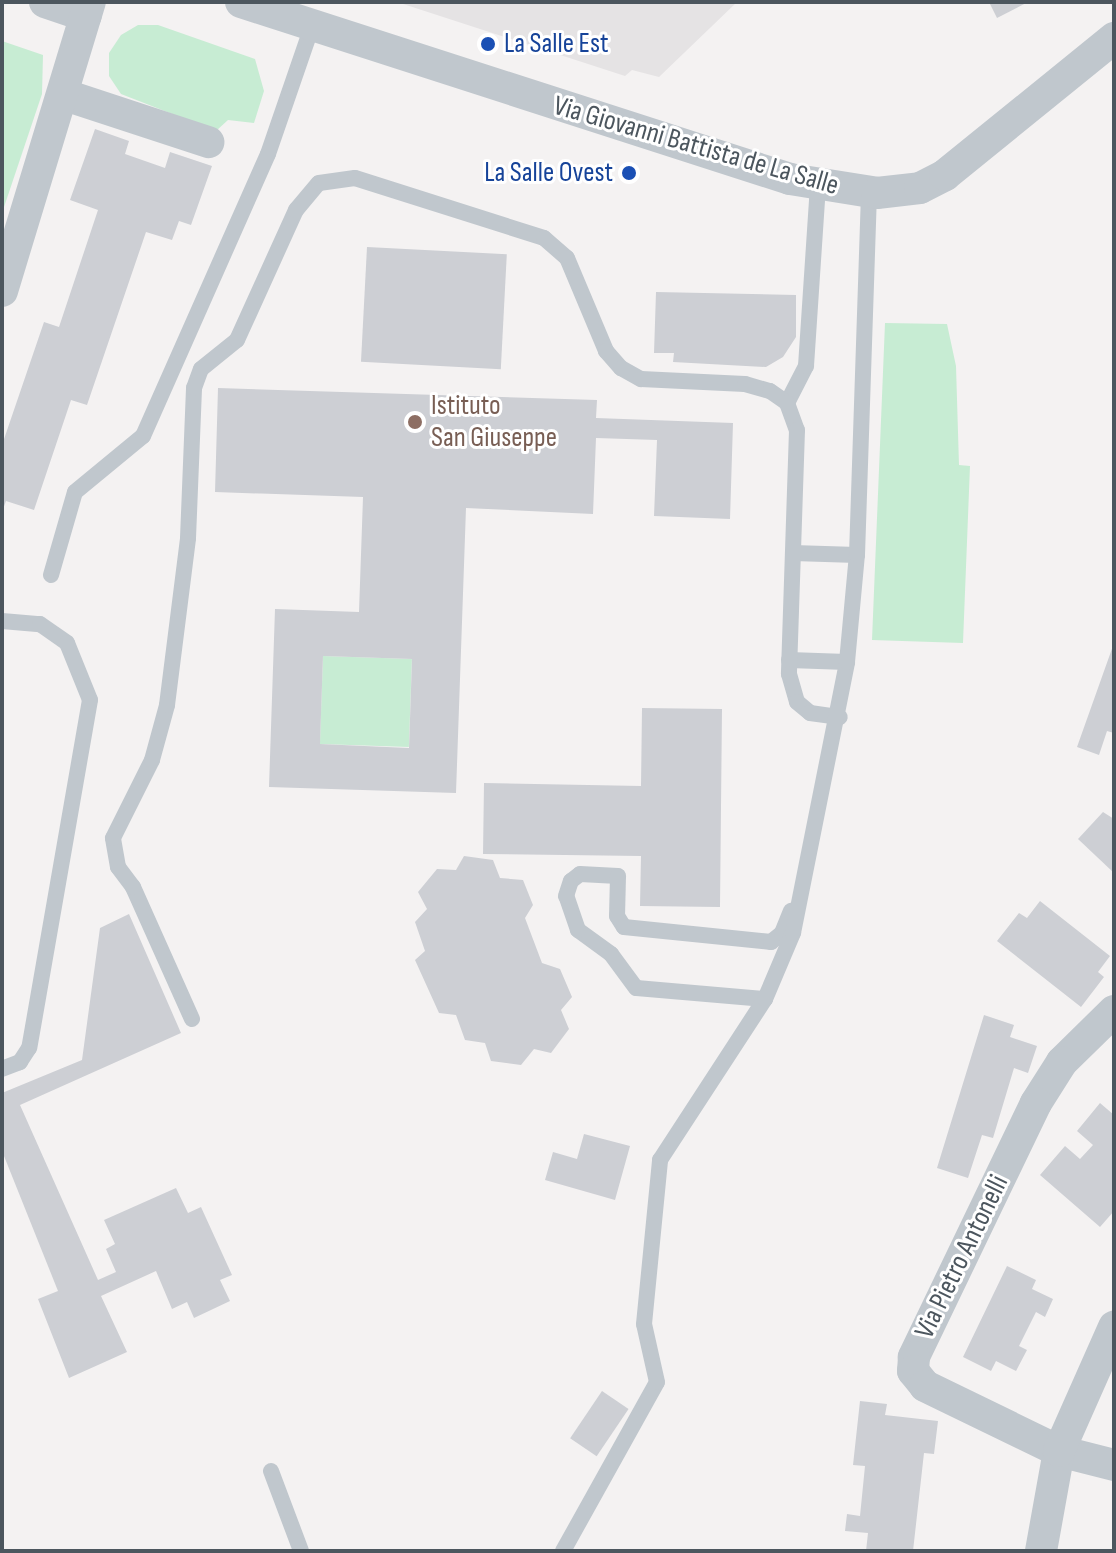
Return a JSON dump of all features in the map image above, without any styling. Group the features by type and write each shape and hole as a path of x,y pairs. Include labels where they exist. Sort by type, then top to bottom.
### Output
{"street":[{"path":"2,291 65,95 88,9 45,2"},
{"name":"Via Giovanni Battista de La Salle","path":"241,2 656,139 818,185 869,193 899,193 945,175 1114,38"},
{"path":"65,95 208,142"},
{"name":"Via Pietro Antonelli","path":"1114,1011 1062,1062 1036,1103 914,1357 913,1371 925,1386 1059,1451 1114,1465"},
{"path":"1041,1551 1059,1451 1114,1327"}],"lane":[{"path":"51,575 75,492 143,436 268,154 312,26"},
{"path":"192,1019 133,887 118,867 113,838 152,760 167,705 188,538 194,388 201,369 237,340 308,192 339,177 355,178 544,238 567,258 606,351 621,368 641,379 745,384 770,391 787,403 797,430 789,660 797,702 810,713 840,717"},
{"path":"787,403 806,366 818,185"},
{"path":"563,1551 657,1382 644,1324 660,1160 765,999 789,947 840,717 847,662 857,555 869,193"},
{"path":"793,553 857,555"},
{"path":"2,621 40,624 67,643 90,700 29,1048 20,1062 2,1069"},
{"path":"789,660 847,662"},
{"path":"765,999 636,988 611,954 578,930 566,896 571,881 580,874 618,876 617,916 624,927 771,942 782,933 799,891"},
{"path":"271,1471 301,1551"}],"shaded area":[{"path":"397,2 737,2 659,77 632,70 625,76"}],"green space":[{"path":"138,25 158,25 255,59 264,91 254,123 228,120 216,131 121,94 109,76 109,53 121,35"},
{"path":"2,41 43,55 42,94 2,213"},
{"path":"885,323 947,324 956,366 959,465 970,466 963,643 872,640"},
{"path":"323,656 412,659 409,747 320,744"}],"building":[{"path":"989,2 1028,2 997,18"},
{"path":"95,129 129,141 125,154 165,168 170,152 212,166 191,225 179,221 172,240 146,232 87,405 71,400 34,510 6,501 2,512 2,445 44,322 59,327 98,210 70,200"},
{"path":"367,247 507,254 501,369 361,362"},
{"path":"656,292 796,295 796,337 783,357 766,367 673,362 674,353 654,353"},
{"path":"218,388 597,400 596,418 733,423 730,519 654,516 657,440 596,438 593,514 466,508 456,793 269,787 275,609 359,612 363,497 215,492","holes":["323,656 412,659 409,748 320,744"]},
{"path":"1114,643 1114,733 1107,731 1099,755 1077,747"},
{"path":"642,708 722,709 720,907 640,906 641,856 483,854 484,783 641,786"},
{"path":"1103,812 1114,819 1114,873 1078,839"},
{"path":"464,856 493,860 500,878 523,880 533,905 525,918 542,963 560,969 572,997 561,1010 569,1029 551,1053 534,1049 521,1065 491,1061 485,1043 465,1040 456,1015 439,1013 415,960 425,951 415,922 427,909 418,892 437,869 456,870"},
{"path":"1040,901 1110,956 1098,972 1104,977 1081,1007 997,941 1019,913 1027,918"},
{"path":"129,914 181,1033 20,1105 98,1280 116,1272 106,1249 115,1244 104,1220 176,1188 188,1213 201,1207 232,1275 220,1280 230,1301 194,1318 187,1302 172,1309 156,1271 101,1296 127,1352 69,1378 38,1299 58,1291 2,1151 2,1093 82,1060 100,928"},
{"path":"984,1015 1014,1025 1010,1037 1037,1046 1028,1073 1014,1068 993,1138 982,1135 968,1178 937,1168"},
{"path":"1100,1103 1114,1115 1114,1211 1100,1227 1040,1175 1065,1146 1080,1159 1093,1145 1077,1131"},
{"path":"584,1134 630,1146 615,1200 545,1180 553,1152 577,1159"},
{"path":"1007,1266 1036,1280 1032,1289 1053,1299 1045,1317 1036,1312 1019,1346 1027,1350 1016,1371 996,1361 991,1371 963,1357"},
{"path":"602,1391 629,1409 597,1456 570,1438"},
{"path":"860,1401 887,1404 885,1415 938,1421 934,1454 924,1453 913,1551 866,1551 868,1533 845,1531 847,1514 860,1516 865,1466 853,1465"}],"place":[{"name":"La Salle Est","path":"488,44"},
{"name":"La Salle Ovest","path":"629,173"},
{"name":"Istituto San Giuseppe","path":"415,422"}]}
